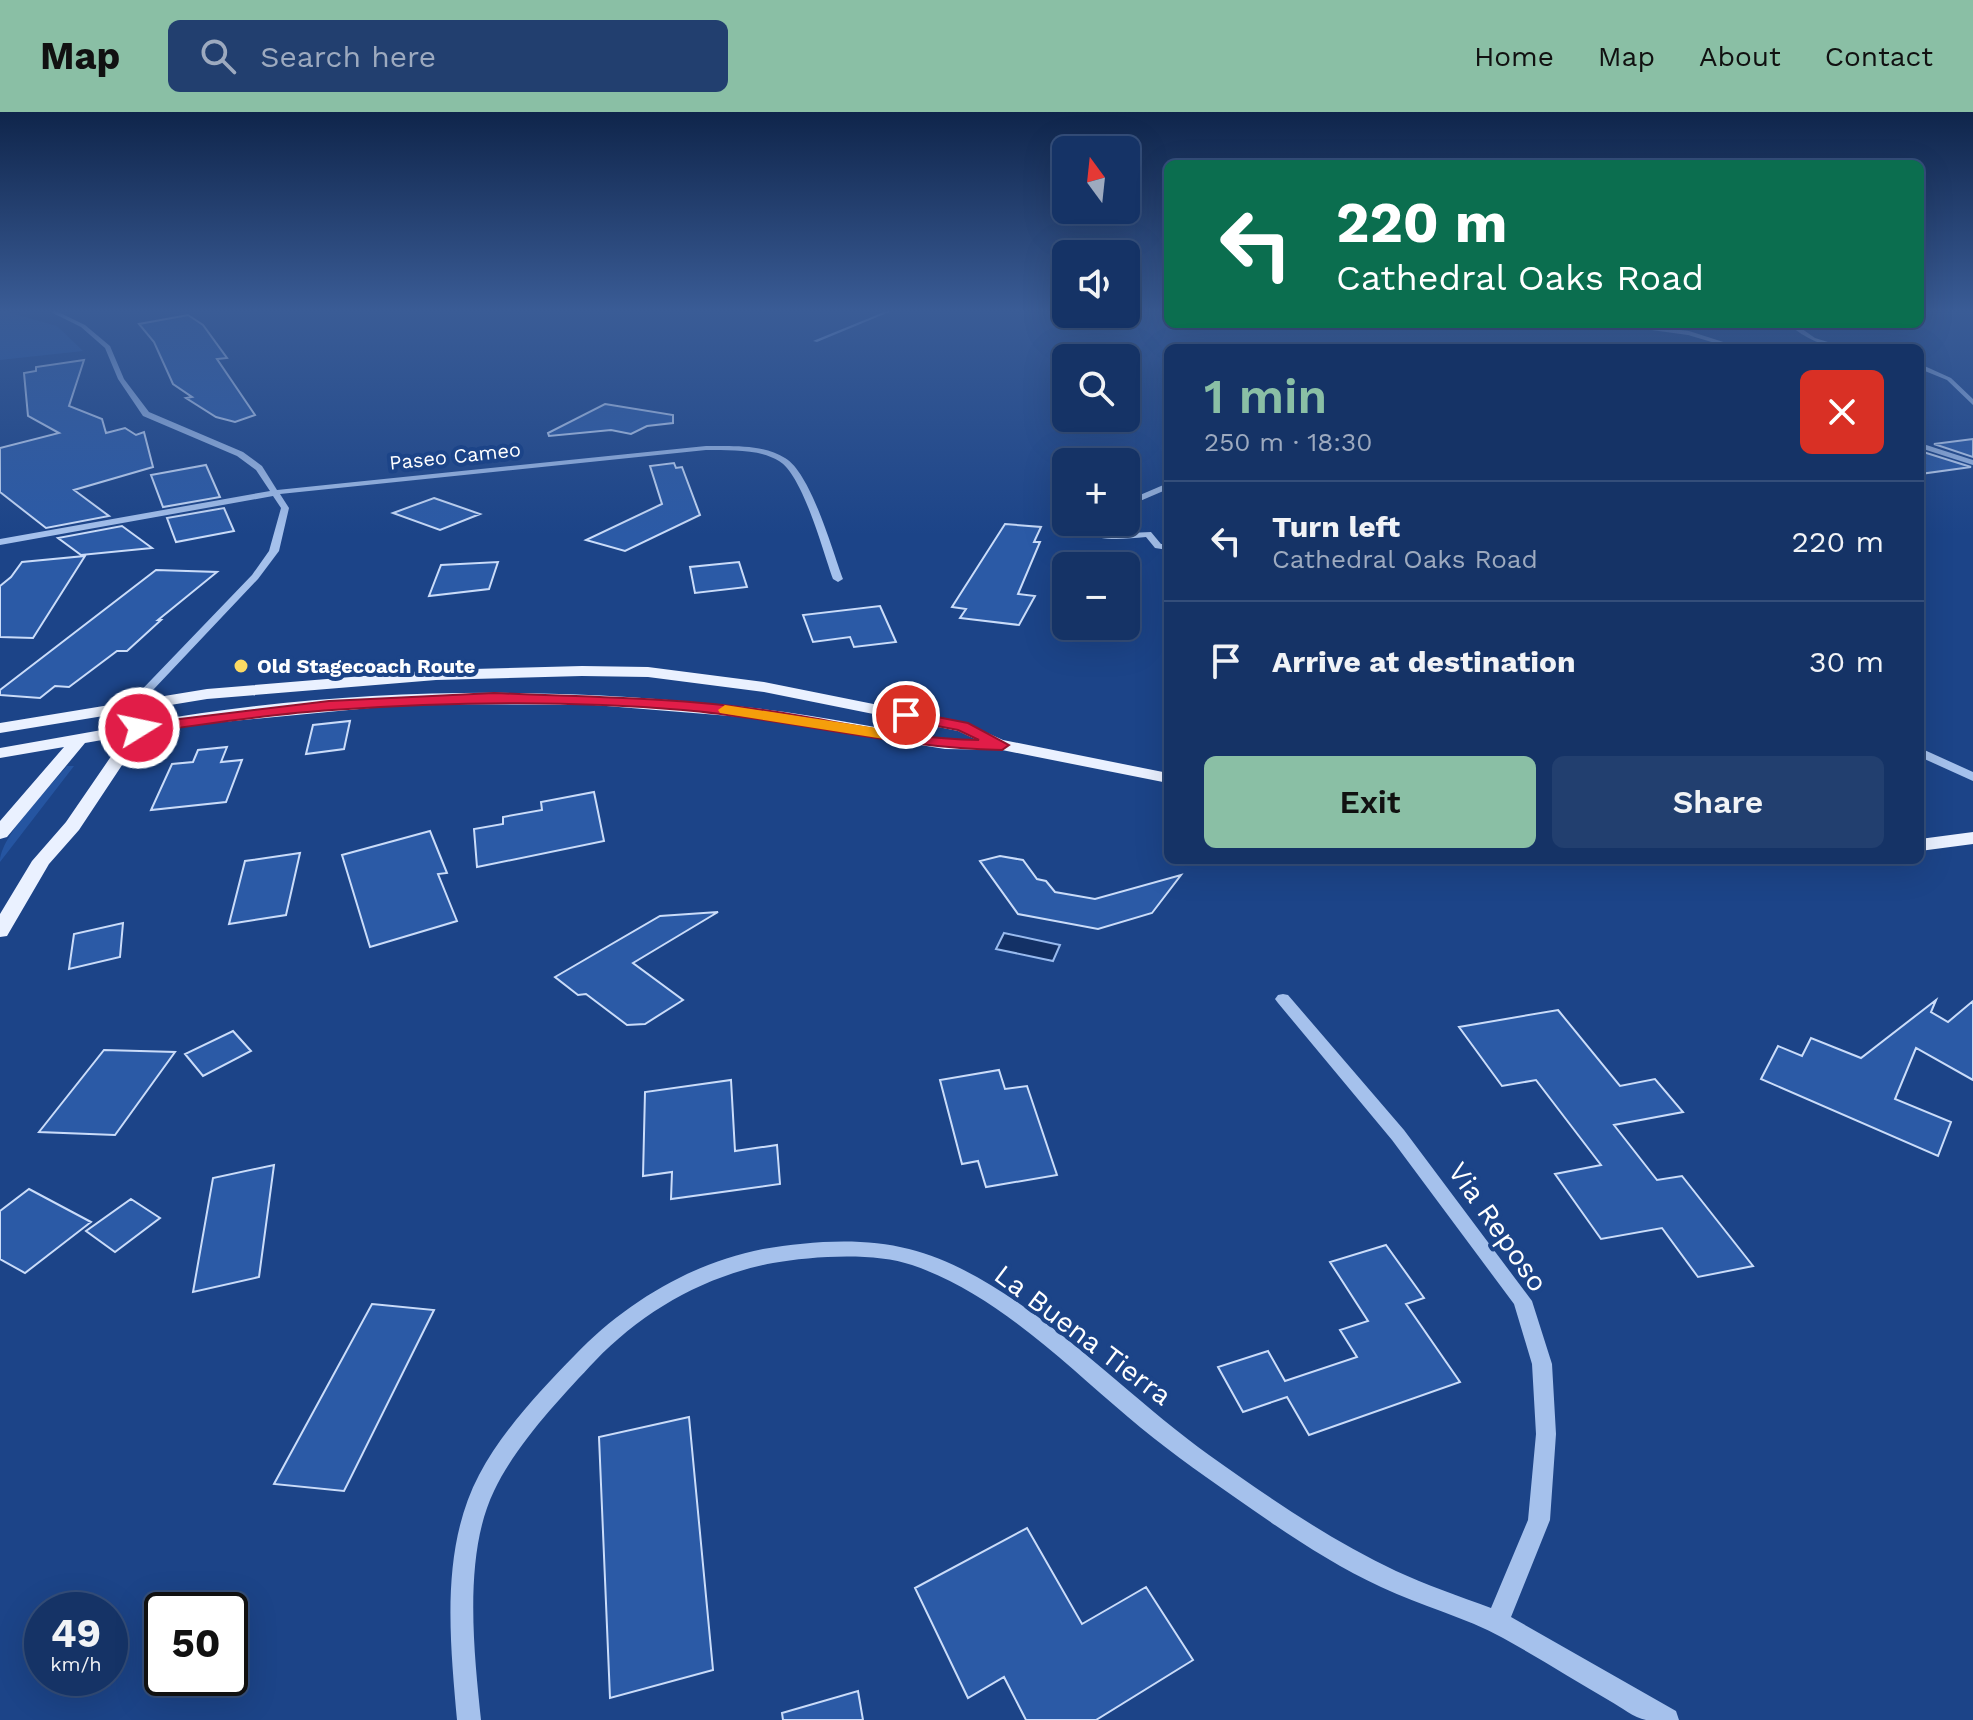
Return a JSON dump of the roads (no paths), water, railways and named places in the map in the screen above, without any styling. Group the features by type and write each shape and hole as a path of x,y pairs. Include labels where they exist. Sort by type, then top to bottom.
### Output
{"main road":[{"path":"0,728 207,694 436,675 524,671 648,672 764,687 963,727 1002,745"},
{"path":"0,753 139,728 329,705 494,698 680,705 784,717 945,744 1002,745 1164,777"},
{"path":"132,706 139,728"},
{"path":"0,833 77,739 132,706"},
{"path":"0,931 41,861 73,826 139,728"},
{"path":"1924,844 1973,838"}],"street":[{"path":"125,385 146,414 240,454 259,468 278,492 285,508 274,551 255,577 132,706"},
{"path":"1955,385 1973,403"},
{"path":"1924,446 1973,463"},
{"name":"Paseo Cameo","path":"0,542 278,492 706,448 744,449 769,454 790,465 838,579"},
{"path":"1140,498 1164,488"},
{"path":"1140,534 1148,534 1158,546 1164,547"},
{"path":"1924,754 1973,777"},
{"name":"Via Reposo","path":"1283,999 1398,1135 1522,1301 1542,1364 1546,1434 1539,1520 1497,1622"},
{"name":"La Buena Tierra","path":"469,1720 460,1622 464,1562 478,1503 499,1461 568,1372 643,1310 691,1277 750,1257 812,1249 861,1250 913,1257 967,1282 1034,1327 1201,1462 1371,1570 1424,1596 1497,1622 1667,1720"}],"place":[{"name":"Old Stagecoach Route","path":"241,666"}]}
